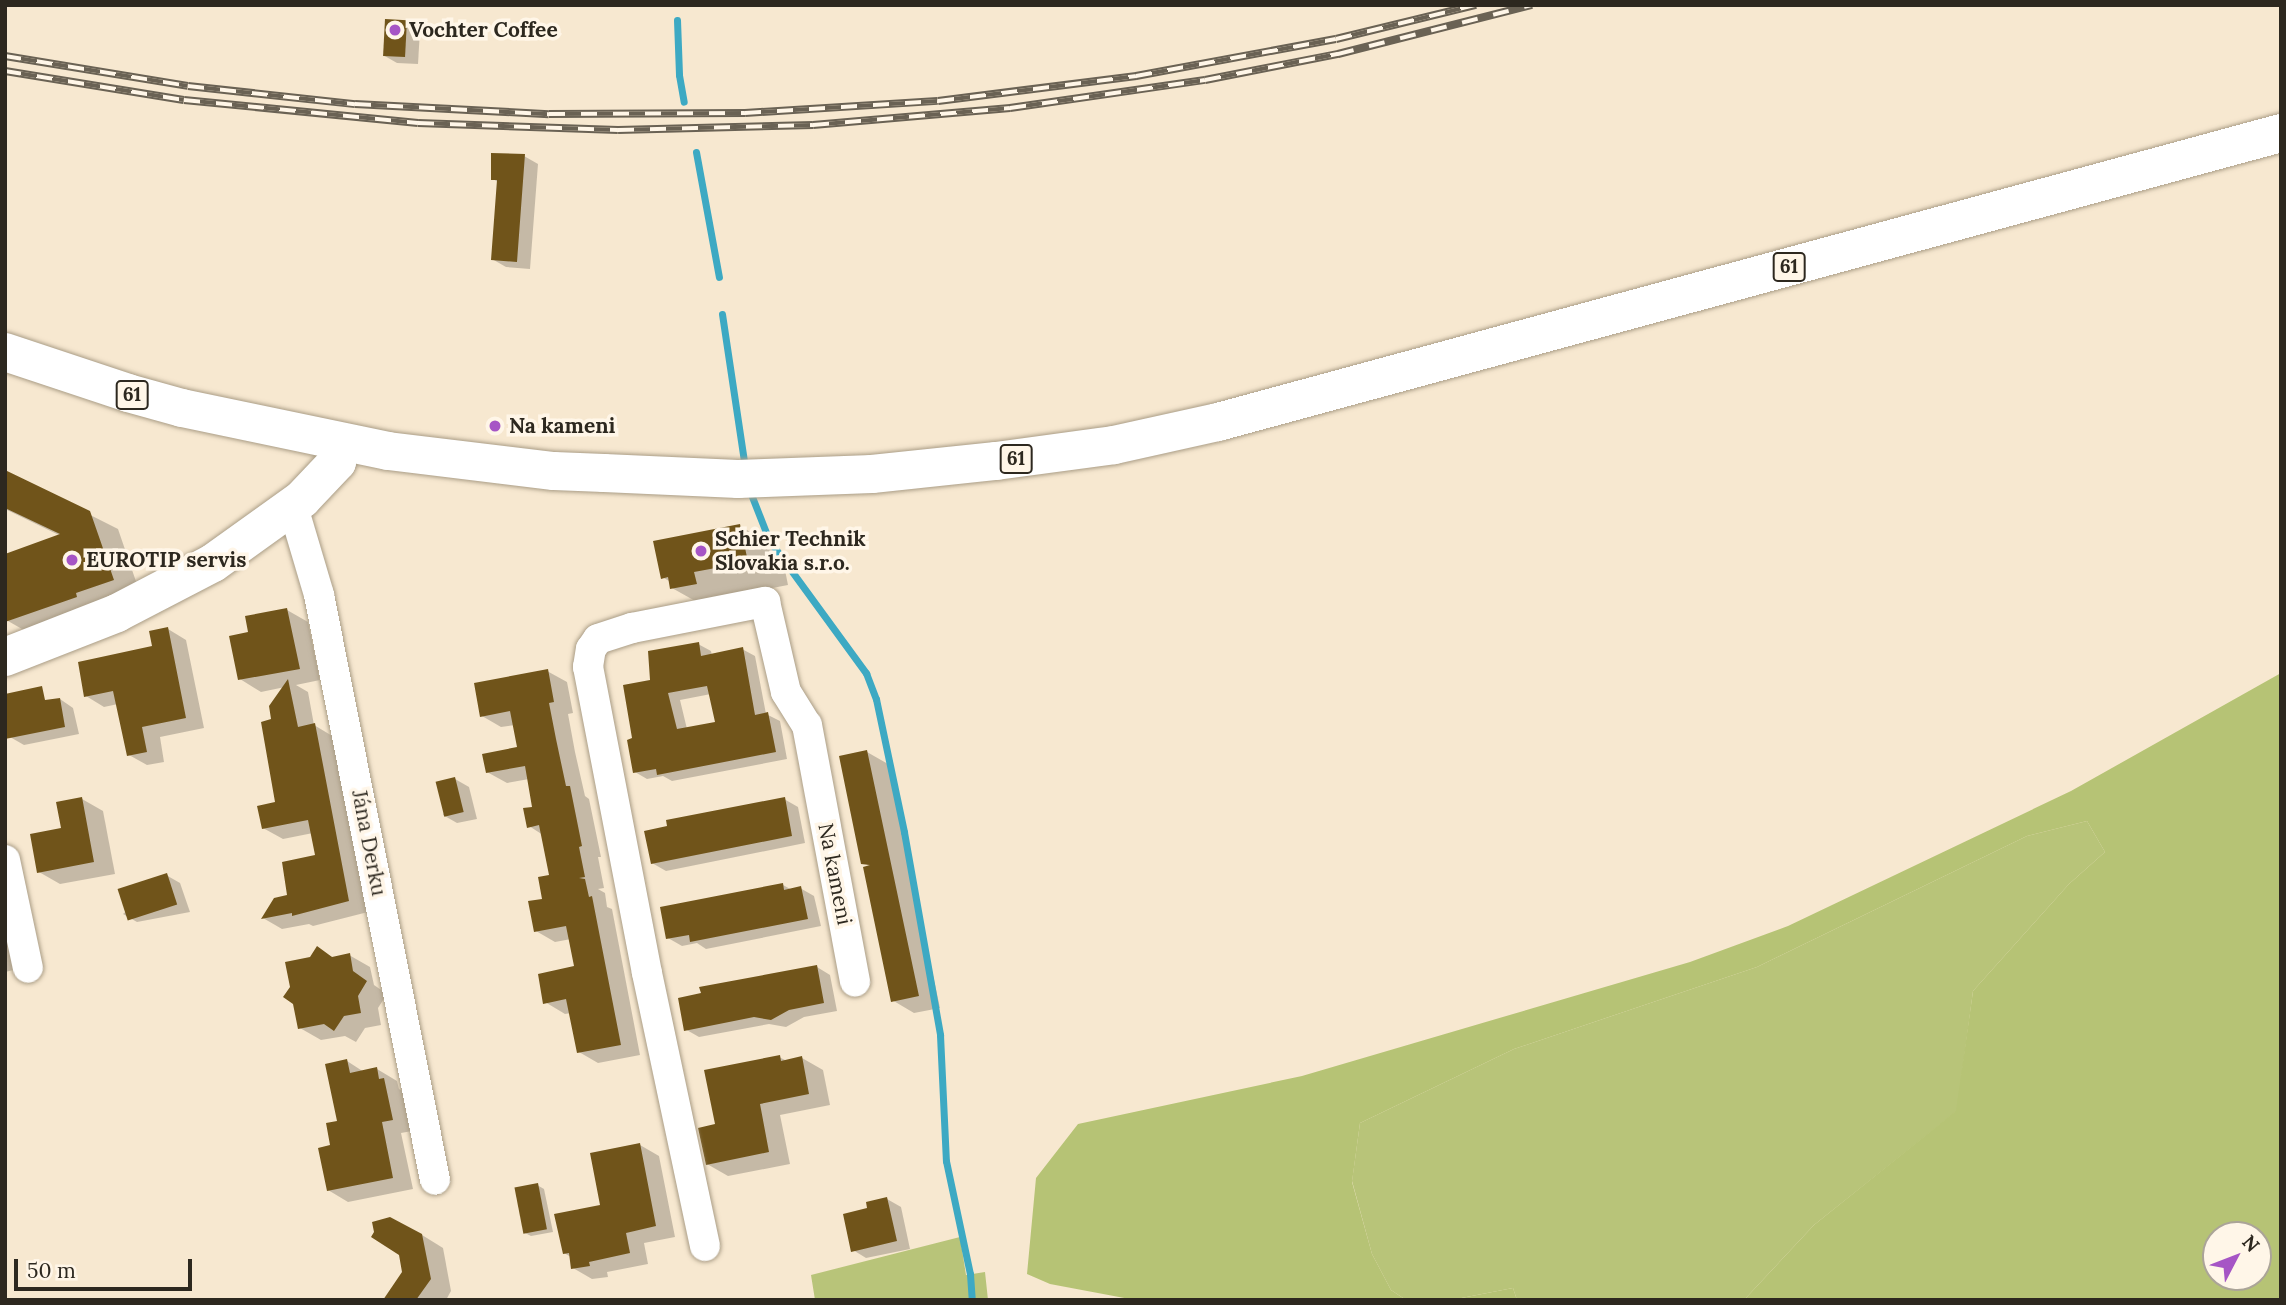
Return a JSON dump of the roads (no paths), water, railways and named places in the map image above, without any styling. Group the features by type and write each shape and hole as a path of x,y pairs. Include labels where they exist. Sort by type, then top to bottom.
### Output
{"main road":[{"name":"61","path":"5,352 138,396 340,443 554,471 750,479 872,474 996,461 1114,444 1218,422 2281,133"},
{"path":"5,657 117,613 191,577 293,507 337,462 340,443"}],"street":[{"name":"Jána Derku","path":"293,507 319,595 435,1180"},
{"name":"Na kameni","path":"705,1246 658,971 624,802 588,667 591,649 598,639 609,633 765,602 786,692 807,725 855,982"},
{"path":"5,860 28,968"}],"waterway":[{"path":"677,20 679,75 684,102"},
{"path":"696,152 719,277"},
{"path":"722,314 745,467"},
{"path":"749,489 769,540 866,673 876,699 904,832 940,1035 946,1161 970,1274 972,1300"}],"railway":[{"path":"5,56 188,86 355,104 549,114 745,113 938,101 1136,76 1336,39 1476,5"},
{"path":"5,71 184,100 418,123 618,130 813,125 1010,108 1205,80 1338,54 1532,5"}],"place":[{"name":"Vochter Coffee","path":"395,30"},
{"name":"Na kameni","path":"495,426"},
{"name":"Schier Technik Slovakia s.r.o.","path":"701,551"},
{"name":"EUROTIP servis","path":"72,560"}]}
